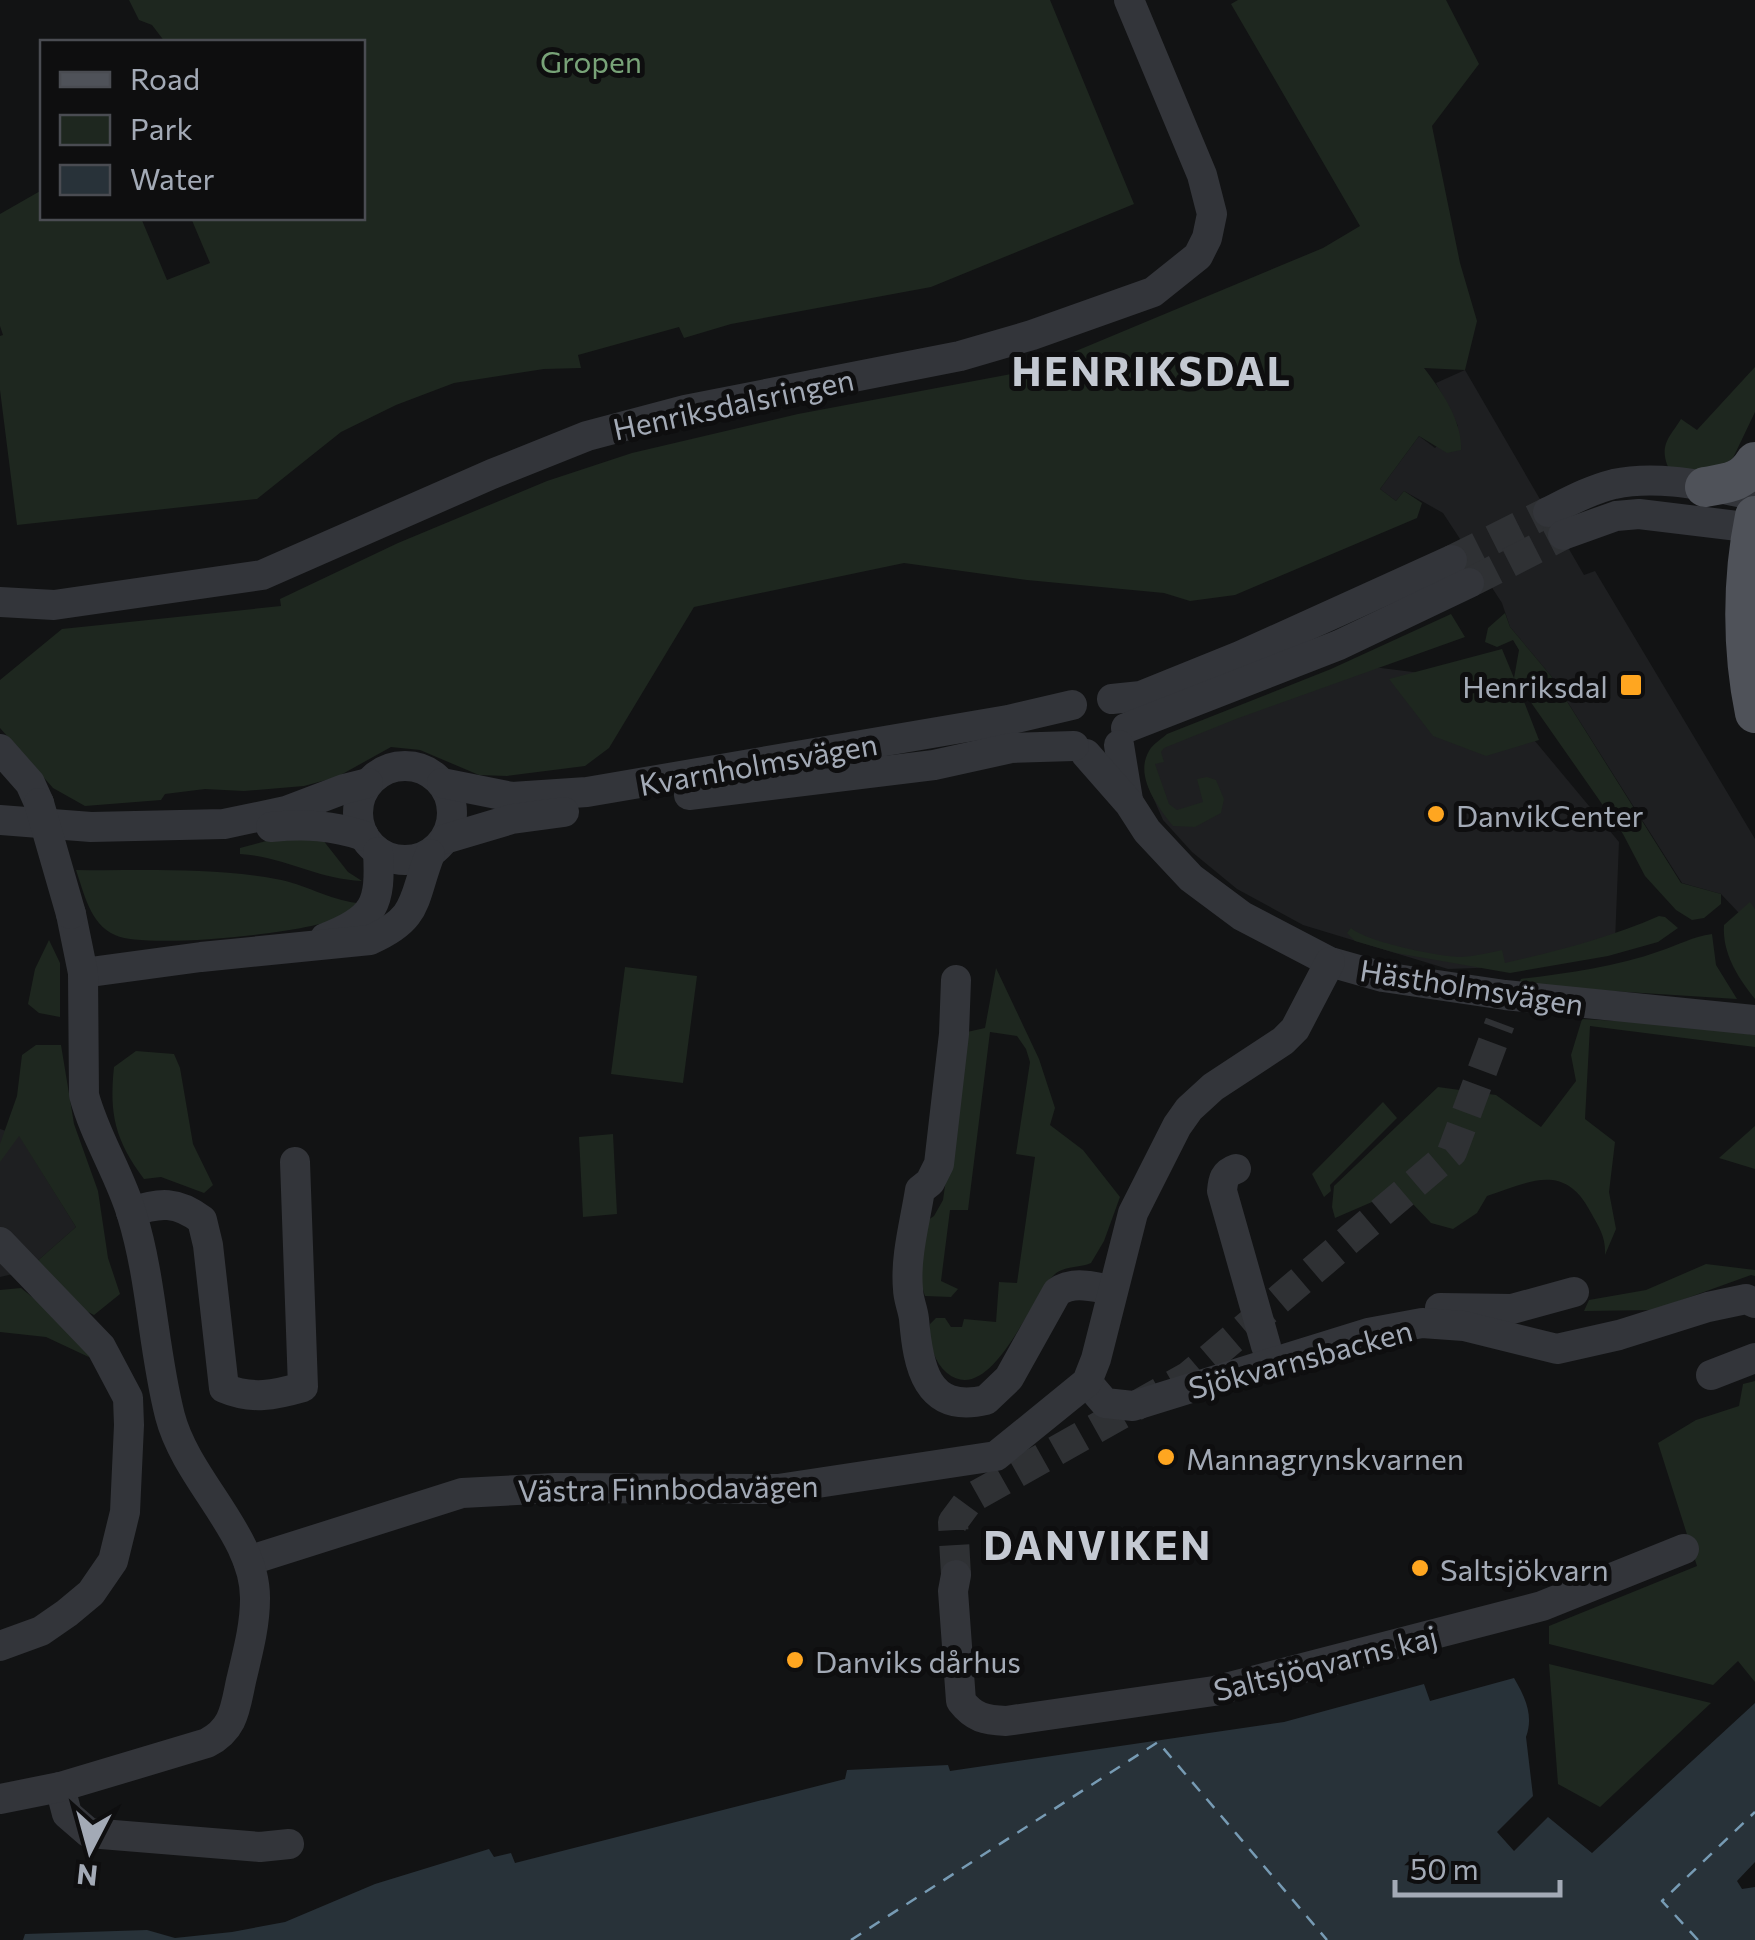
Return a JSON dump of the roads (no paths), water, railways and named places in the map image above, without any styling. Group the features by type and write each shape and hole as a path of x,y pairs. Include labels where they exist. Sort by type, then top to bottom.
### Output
{"main road":[{"path":"1705,487 1738,480 1755,462"},
{"path":"1754,517 1746,626 1755,713"}],"street":[{"name":"Henriksdalsringen","path":"0,602 54,605 262,575 587,436 684,410 960,356 1153,292 1198,256 1212,214 1202,176 1129,0"},
{"path":"1636,480 1705,487 1754,517 1639,514 1555,523 1590,491 1636,480"},
{"path":"1460,572 1339,646 1122,737 1098,756 1080,750 1066,727 1066,716 1072,706 1092,694 1112,699 1141,696 1460,572"},
{"path":"1112,699 1125,716 1122,737"},
{"name":"Kvarnholmsvägen","path":"224,824 286,811 344,788 368,783 393,767 412,766 429,772 442,783 492,795 586,792 1072,706"},
{"name":"Hästholmsvägen","path":"1122,737 1129,803"},
{"name":"Kvarnholmsvägen","path":"0,820 91,827 224,824 254,828 316,824 371,844 393,859 410,860 437,846 512,820 593,806 934,765 1011,748 1080,750"},
{"path":"0,749 30,783 39,803 71,914 84,973 84,1095 132,1212 148,1280 170,1418 186,1461 238,1539 248,1561 256,1598 228,1729 206,1744 60,1787 0,1799"},
{"name":"Hästholmsvägen","path":"1080,750 1129,803 1168,854 1215,896 1242,916 1330,962 1502,1009 1755,1020"},
{"path":"303,946 349,929 372,910 378,894 371,844 358,819 358,806 368,783"},
{"path":"84,973 303,946 350,945 389,932 412,911 437,846 452,824 453,810 442,783"},
{"path":"1087,1382 1133,1213 1177,1126 1213,1087 1295,1029 1330,962"},
{"path":"956,980 939,1164 930,1182 920,1190 908,1260 908,1292 922,1374 946,1398 964,1403 986,1400 1009,1378 1056,1292 1079,1285 1112,1290"},
{"path":"132,1212 172,1203 202,1220 224,1388 238,1394 268,1397 303,1387 295,1162"},
{"path":"1236,1169 1228,1172 1222,1191 1269,1355 1372,1314 1410,1307 1512,1309 1574,1292"},
{"path":"0,1242 11,1268 100,1347 128,1398 128,1484 112,1561 92,1593 67,1614 41,1631 0,1646"},
{"name":"Sjökvarnsbacken","path":"1087,1382 1105,1402 1133,1406 1269,1355 1422,1324 1464,1326 1557,1349 1708,1307 1746,1299 1755,1303"},
{"path":"1711,1375 1755,1358"},
{"name":"Västra Finnbodavägen","path":"248,1561 462,1494 555,1488 778,1489 996,1456 1087,1382"},
{"path":"128,1398 164,1388"},
{"name":"Saltsjöqvarns kaj","path":"956,1575 952,1592 961,1701 971,1714 1006,1721 1214,1691 1542,1606 1684,1549"},
{"path":"60,1787 68,1814 89,1833 246,1846 289,1844"}],"water":[{"path":"1514,1678 1529,1714 1526,1737 1533,1796 1497,1832 1514,1851 1548,1817 1592,1853 1755,1703 1755,1862 1737,1881 1742,1889 1755,1887 1755,1940 23,1940 25,1934 147,1930 175,1938 232,1932 285,1922 375,1884 489,1849 494,1857 511,1853 515,1863 845,1779 847,1770 948,1765 950,1771 1284,1722 1424,1684 1430,1701"}],"tunnel":[{"path":"1452,560 1548,512"},
{"path":"1469,583 1563,535"},
{"path":"956,1575 953,1522 970,1499 1189,1376 1452,1152 1500,1023"}],"place":[{"name":"Henriksdal","path":"1631,685"},
{"name":"DanvikCenter","path":"1436,814"},
{"name":"Mannagrynskvarnen","path":"1166,1457"},
{"name":"Saltsjökvarn","path":"1420,1568"},
{"name":"Danviks dårhus","path":"795,1660"}],"district":[{"name":"HENRIKSDAL","path":"1152,369"},
{"name":"DANVIKEN","path":"1098,1543"}],"park label":[{"name":"Gropen","path":"591,60"}]}
